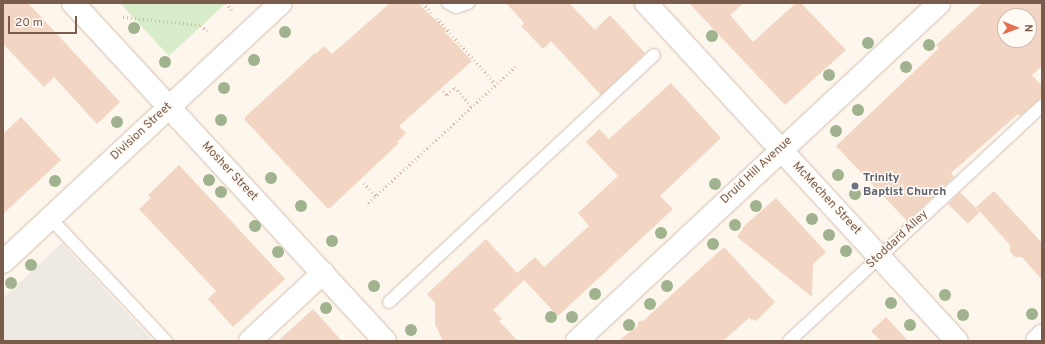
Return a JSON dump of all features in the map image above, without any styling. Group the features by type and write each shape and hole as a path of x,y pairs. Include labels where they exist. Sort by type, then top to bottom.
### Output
{"street":[{"name":"Mosher Street","path":"73,3 386,341"},
{"name":"Division Street","path":"3,262 280,3"},
{"name":"McMechen Street","path":"646,3 957,341"},
{"name":"Druid Hill Avenue","path":"577,341 939,3"},
{"path":"250,341 323,273"},
{"path":"1037,341 1042,336"}],"lane":[{"path":"448,3 456,7 468,3"},
{"path":"389,302 654,55"},
{"name":"Stoddard Alley","path":"789,341 1042,106"},
{"path":"50,218 166,341"}],"path":[{"path":"226,3 232,10"},
{"path":"423,3 495,83"},
{"path":"123,17 201,25 208,32"},
{"path":"368,203 495,83 516,66"},
{"path":"443,91 447,95 455,88 471,106"},
{"path":"364,183 376,196"}],"shaded area":[{"path":"62,243 153,341 3,341 3,298"}],"green space":[{"path":"120,3 224,3 225,4 169,56"}],"building":[{"path":"3,3 28,3 120,102 97,124 54,77 44,87 3,44"},
{"path":"390,3 418,3 447,31 445,32 472,61 399,126 406,133 397,142 399,143 330,208 327,208 245,120 245,117 315,53 316,54 324,46 332,54"},
{"path":"506,3 569,3 595,30 610,15 645,53 601,95 551,41 543,49 521,26 524,23"},
{"path":"689,3 744,3 730,15 753,42 796,3 801,3 846,50 785,105"},
{"path":"982,3 1042,3 1042,66 1032,75 1042,86 1042,97 1020,116 1018,114 951,173 954,177 907,221 836,146 939,48 936,45"},
{"path":"671,83 721,138 660,196 673,209 558,316 524,280 493,310 502,319 499,321 518,341 443,341 435,324 435,303 427,294 486,239 517,273 535,257 544,267 589,226 578,213 618,176 586,142 599,129 609,139"},
{"path":"21,117 61,160 3,214 3,134"},
{"path":"179,165 285,279 233,327 208,299 216,291 139,209 151,198 148,195"},
{"path":"994,191 1042,243 1042,280 1022,257 1015,257 1010,251 1010,245 976,207"},
{"path":"960,192 980,212 968,224 948,204"},
{"path":"776,198 826,252 813,264 812,297 737,237 745,225"},
{"path":"724,247 775,302 756,321 749,318 723,341 618,341 638,326 638,322 644,320"},
{"path":"313,309 342,341 278,341"},
{"path":"886,317 908,341 881,341 871,331"}],"place":[{"name":"Trinity Baptist Church","path":"855,186"}]}
